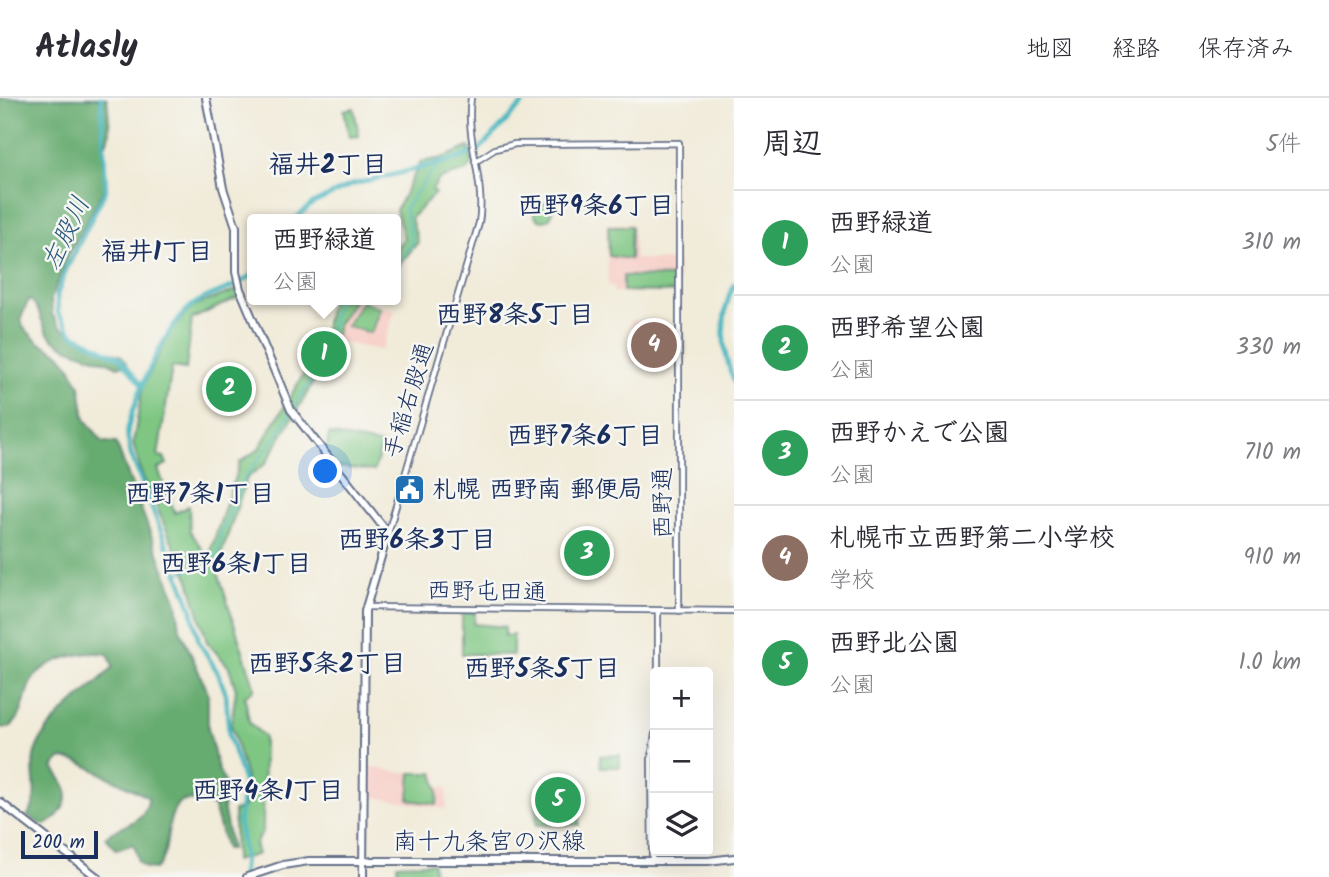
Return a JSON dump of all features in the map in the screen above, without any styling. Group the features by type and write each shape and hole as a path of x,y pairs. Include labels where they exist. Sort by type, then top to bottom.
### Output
{"main road":[{"path":"206,98 220,173 236,232 238,279 247,304"},
{"path":"247,305 292,411 388,533 366,607 362,712 363,877"},
{"path":"0,802 97,877"},
{"name":"南十九条宮の沢線","path":"247,877 309,861 733,858"}],"street":[{"name":"手稲右股通","path":"388,533 479,223 481,198 472,145 471,98"},
{"name":"西野通","path":"475,162 495,149 515,144 680,144 679,611"},
{"name":"西野屯田通","path":"366,607 734,611"},
{"path":"658,611 658,667"},
{"path":"651,793 652,860"}],"shaded area":[{"path":"607,224 632,224 635,259 678,261 677,293 614,292 613,286 608,285"},
{"path":"351,305 374,305 395,310 382,350 334,341 339,324"},
{"path":"631,321 642,321 643,329 677,330 677,362 631,362"},
{"path":"367,766 398,772 436,772 437,786 447,788 446,809 367,796"}],"green space":[{"path":"0,98 107,98 110,132 104,149 106,186 69,254 51,299 52,314 60,327 94,346 122,356 127,364 118,367 58,343 47,333 36,307 29,299 21,318 23,327 38,342 60,354 69,365 80,386 85,419 103,442 116,443 177,603 180,629 208,693 208,728 218,769 225,783 223,806 231,849 226,849 214,807 204,800 181,801 171,817 164,854 155,869 146,868 138,862 134,844 116,850 105,837 139,818 147,806 148,797 79,762 61,758 53,767 67,791 63,807 56,817 43,825 27,816 34,801 33,760 41,739 69,706 113,667 108,654 76,655 44,668 30,684 18,719 9,728 0,727"},
{"path":"354,108 359,136 349,137 344,110"},
{"path":"469,147 473,164 466,171 439,179 432,190 435,193 411,218 418,242 401,263 401,242 404,238 401,214 397,214 396,210 421,162 442,158"},
{"path":"543,203 549,206 552,212 549,218 543,221 537,218 534,212 537,206"},
{"path":"608,226 631,226 630,259 609,256"},
{"path":"623,276 675,277 675,292 623,291"},
{"path":"237,290 241,296 192,319 186,369 172,367 158,456 164,457 167,464 158,469 175,513 189,506 190,531 208,558 240,462 258,450 314,357 321,343 330,305 351,305 338,324 331,358 327,359 266,463 247,478 219,561 220,566 216,566 254,686 245,697 249,722 264,737 263,831 255,844 258,854 235,861 234,811 244,807 246,777 231,725 236,690 229,667 207,642 189,580 141,472 133,443 143,386 173,327 193,306"},
{"path":"359,305 380,308 371,333 346,326"},
{"path":"638,342 676,342 676,361 637,362"},
{"path":"227,377 238,394 232,399 218,381"},
{"path":"329,434 382,445 374,471 338,467 326,451"},
{"path":"462,612 475,613 474,624 505,627 505,636 513,635 513,655 462,654"},
{"path":"620,755 620,767 601,767 600,756"},
{"path":"411,773 433,773 438,791 437,804 409,800"},
{"path":"552,782 558,782 558,790 579,790 579,825 536,825 537,791 551,790"},
{"path":"433,863 434,877 398,877 397,864"}],"waterway":[{"name":"左股川","path":"101,98 106,190 66,270 57,295 58,313 72,334 120,358 142,385"},
{"path":"301,214 312,204 351,185 457,159 479,150 528,98"},
{"path":"401,258 412,243 405,208 438,164"},
{"path":"242,877 244,857 239,821 244,782 229,736 226,694 218,673 199,642 191,607 131,455 128,431 153,361 183,314 201,300 247,278"},
{"path":"734,284 724,320 724,345 734,382"},
{"path":"294,407 324,359 336,305"},
{"path":"177,574 209,563 217,555 221,533 245,477 276,437 291,412"}],"place":[{"name":"札幌市立西野第二小学校","path":"654,345"},
{"name":"西野緑道","path":"324,354"},
{"name":"西野希望公園","path":"229,389"},
{"name":"札幌 西野南 郵便局","path":"409,489"},
{"name":"西野かえで公園","path":"587,553"},
{"name":"西野北公園","path":"558,800"}],"district":[{"name":"福井2丁目","path":"328,164"},
{"name":"西野9条6丁目","path":"596,205"},
{"name":"福井1丁目","path":"157,251"},
{"name":"西野8条5丁目","path":"515,314"},
{"name":"西野7条6丁目","path":"585,435"},
{"name":"西野7条1丁目","path":"200,493"},
{"name":"西野6条3丁目","path":"417,539"},
{"name":"西野6条1丁目","path":"236,563"},
{"name":"西野5条2丁目","path":"327,663"},
{"name":"西野5条5丁目","path":"542,668"},
{"name":"西野4条1丁目","path":"268,790"}]}
